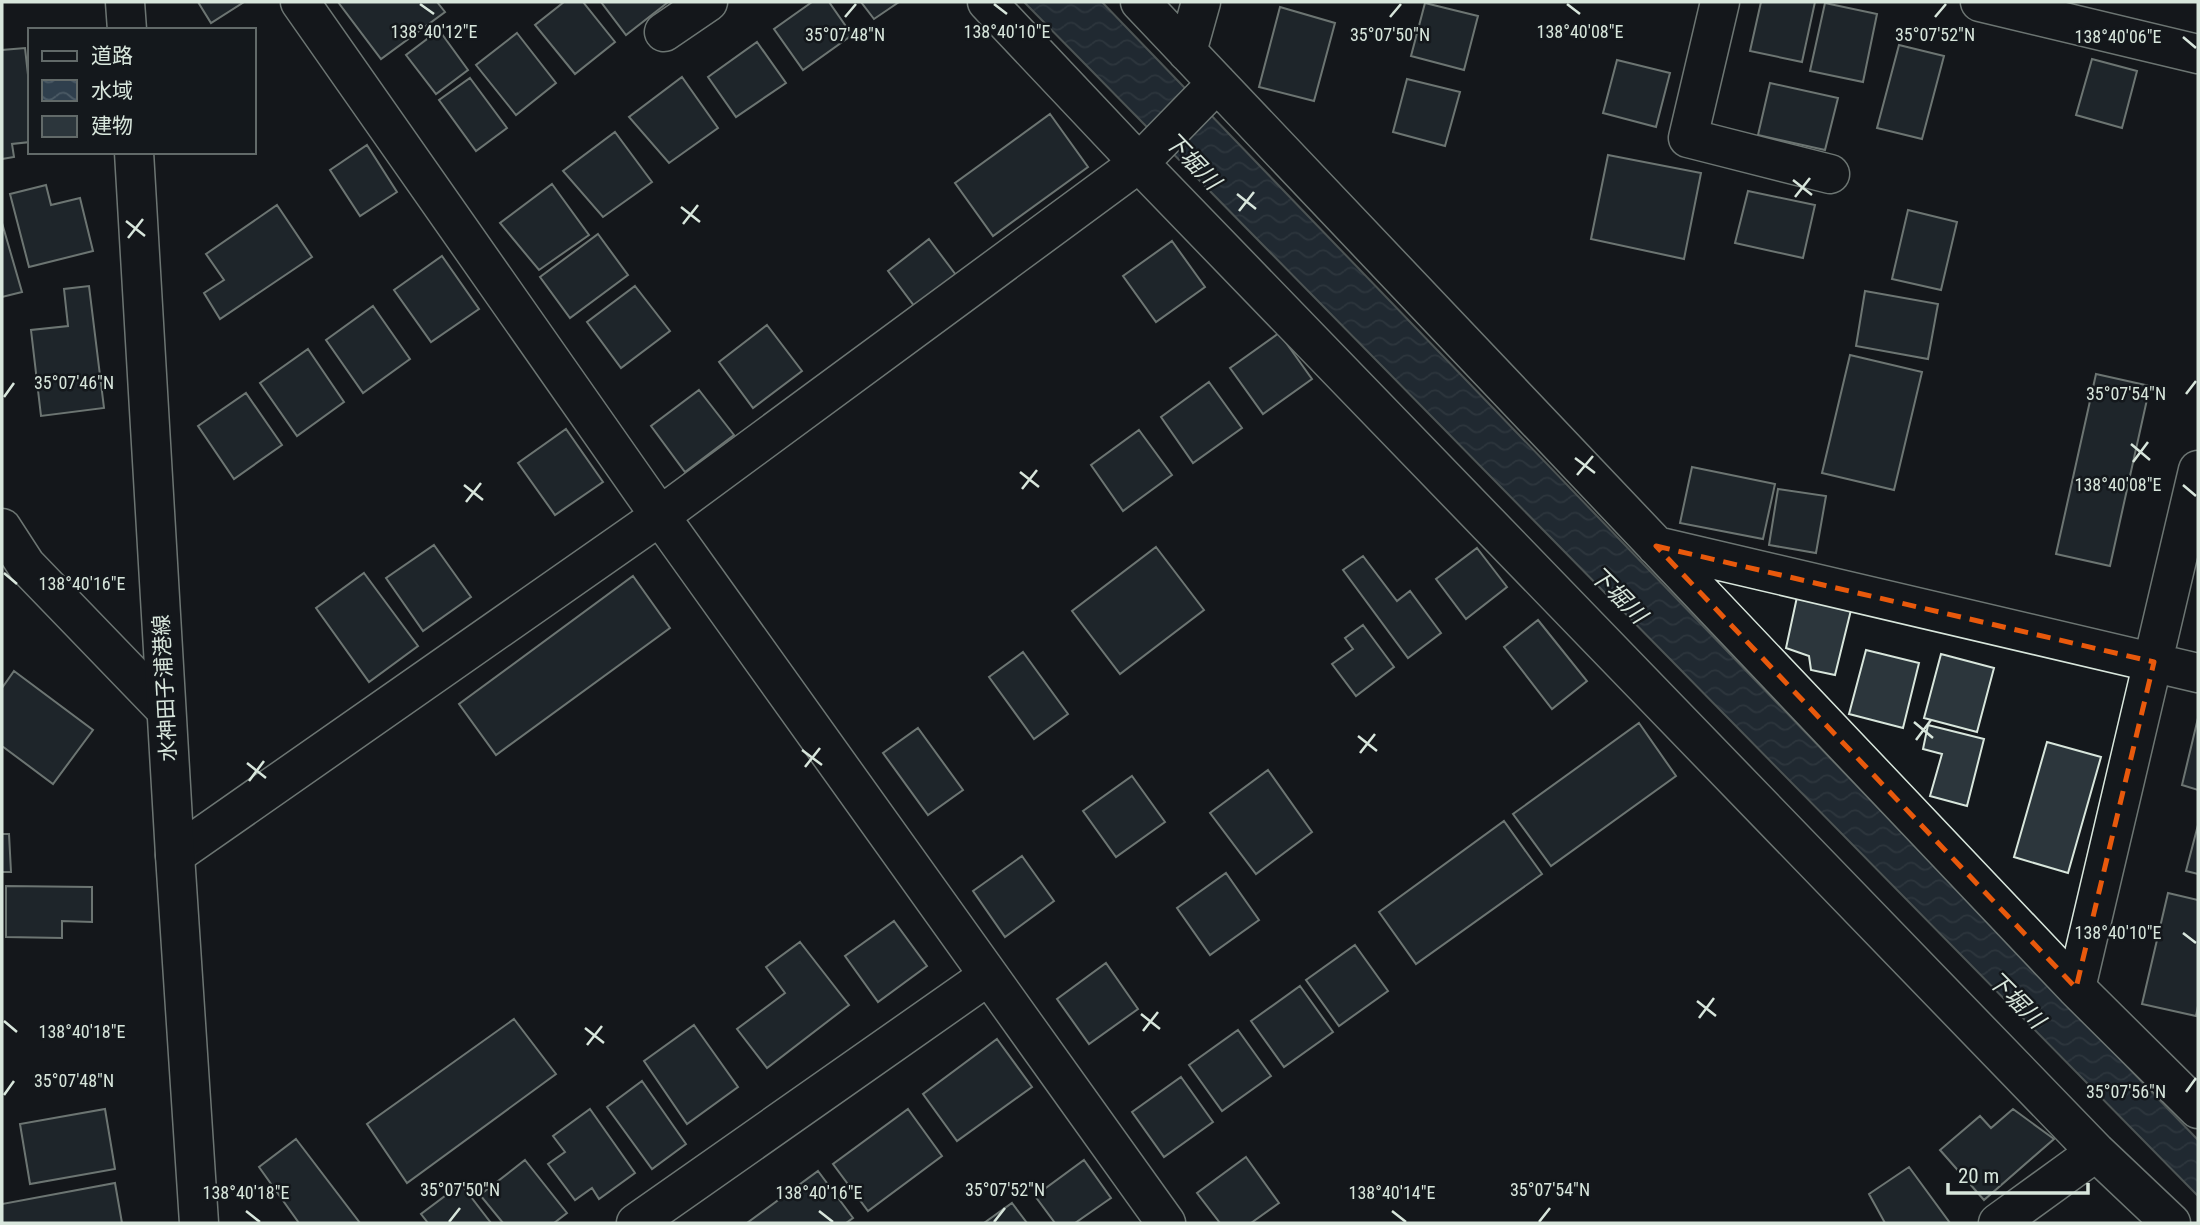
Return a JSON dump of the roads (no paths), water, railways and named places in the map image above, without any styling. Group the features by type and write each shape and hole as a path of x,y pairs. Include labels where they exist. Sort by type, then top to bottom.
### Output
{"street":[{"path":"125,2 127,28"},
{"path":"300,2 660,516 1167,1223"},
{"path":"664,32 708,2"},
{"path":"987,2 1139,163 2096,1152 2171,1223"},
{"path":"1140,2 2077,988 2198,1109"},
{"path":"1187,52 1201,2"},
{"path":"1720,2 1688,138 1830,174"},
{"path":"1980,2 2198,54"},
{"path":"175,855 660,516 1139,163 1217,83"},
{"name":"水神田子浦港線","path":"134,154 199,1223"},
{"path":"2077,988 2198,470"},
{"path":"2,528 26,565 166,710"},
{"path":"1656,545 2198,673"},
{"path":"636,1223 988,976"},
{"path":"1998,1223 2096,1152"}],"water":[{"name":"下堀川","path":"1024,2 1102,2 2198,1140 2198,1196"}]}
